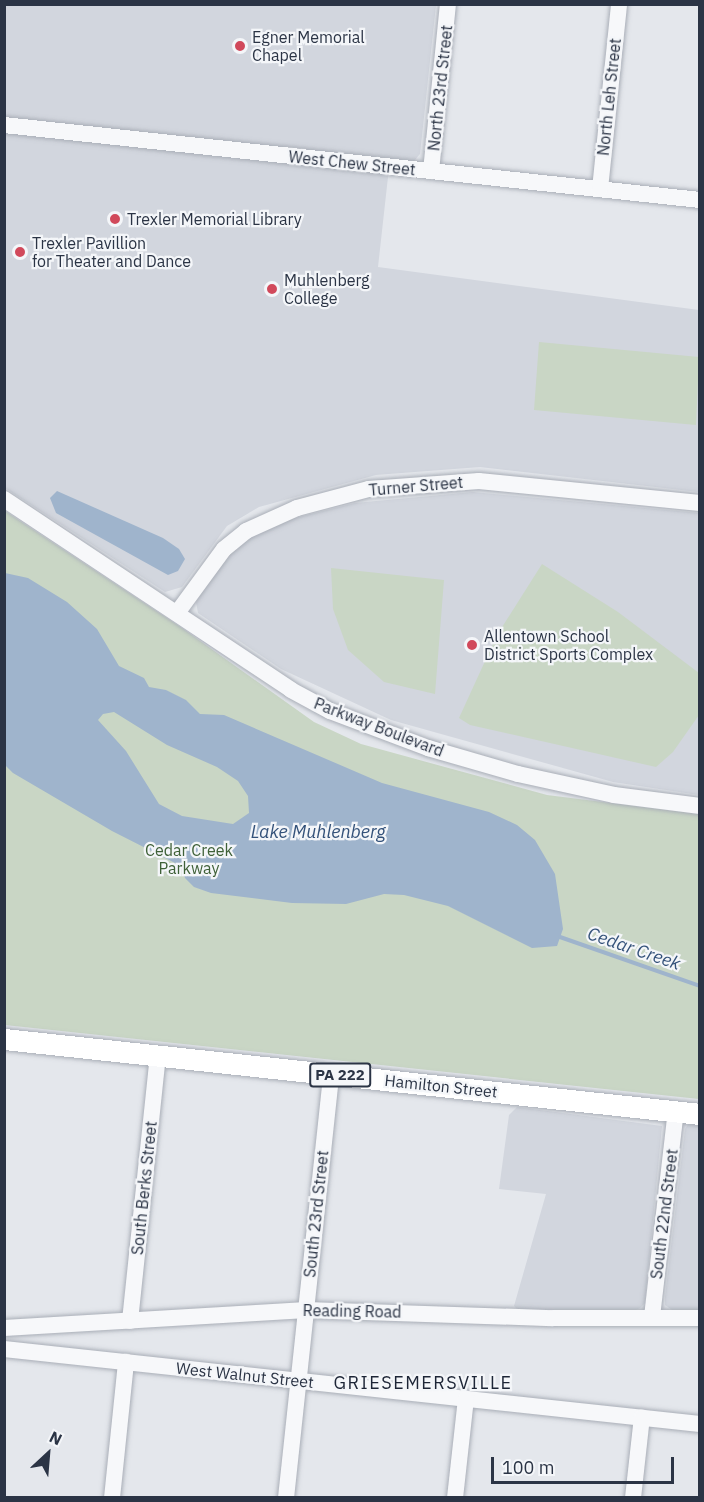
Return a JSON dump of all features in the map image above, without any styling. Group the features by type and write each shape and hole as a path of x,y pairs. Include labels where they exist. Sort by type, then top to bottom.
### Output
{"main road":[{"name":"Hamilton Street","path":"4,1039 699,1114"}],"street":[{"name":"North 23rd Street","path":"431,171 448,4"},
{"name":"North Leh Street","path":"600,189 619,4"},
{"name":"West Chew Street","path":"4,125 699,200"},
{"name":"Turner Street","path":"177,613 224,549 246,531 297,508 369,489 479,481 699,503"},
{"name":"Parkway Boulevard","path":"4,499 301,696 384,732 518,774 614,795 699,806"},
{"name":"South Berks Street","path":"130,1321 158,1056"},
{"name":"South 23rd Street","path":"286,1497 331,1074"},
{"name":"South 22nd Street","path":"652,1317 676,1111"},
{"name":"Reading Road","path":"4,1328 306,1310 699,1318"},
{"name":"West Walnut Street","path":"4,1349 699,1424"},
{"path":"112,1497 126,1362"},
{"path":"455,1497 466,1399"},
{"path":"633,1497 642,1418"}],"shaded area":[{"name":"Muhlenberg College","path":"4,5 436,5 420,154 414,161 390,159 378,267 699,310 699,492 480,467 376,475 259,507 227,526 182,587 165,592 5,488"},
{"name":"Allentown School District Sports Complex","path":"473,492 699,513 699,795 613,782 391,720 281,669 198,613 196,602 223,559 267,525 355,503"},
{"path":"517,1107 662,1126 645,1303 640,1308 632,1312 519,1311 514,1306 546,1194 499,1189 509,1115"},
{"path":"689,1123 699,1124 699,1310 672,1310 665,1305 665,1297 685,1129"}],"green space":[{"path":"539,342 699,357 696,425 534,410"},
{"name":"Cedar Creek Parkway","path":"5,511 182,628 314,722 361,744 547,795 699,814 699,1099 5,1025"},
{"path":"542,564 618,612 699,673 699,715 673,752 656,767 470,725 459,718 497,635"},
{"path":"331,568 444,580 435,694 384,682 348,650 333,609"}],"water":[{"path":"57,491 163,538 179,549 185,559 178,571 168,575 56,513 50,498"},
{"name":"Lake Muhlenberg","path":"5,573 28,578 67,602 97,629 119,666 144,678 149,687 166,690 186,700 200,714 224,715 382,783 489,812 517,825 535,840 555,874 563,929 557,946 532,948 448,906 404,895 384,894 346,904 292,903 211,893 194,887 185,878 181,866 112,831 13,773 4,764","holes":["114,712 167,745 217,767 238,781 248,796 249,813 233,824 182,816 159,804 126,751 98,720 103,714"]}],"waterway":[{"name":"Cedar Creek","path":"560,937 700,986"}],"place":[{"name":"Egner Memorial Chapel","path":"240,46"},
{"name":"Trexler Memorial Library","path":"115,219"},
{"name":"Trexler Pavillion for Theater and Dance","path":"20,252"},
{"name":"Muhlenberg College","path":"272,289"},
{"name":"Allentown School District Sports Complex","path":"472,645"}],"district":[{"name":"GRIESEMERSVILLE","path":"423,1383"}]}
